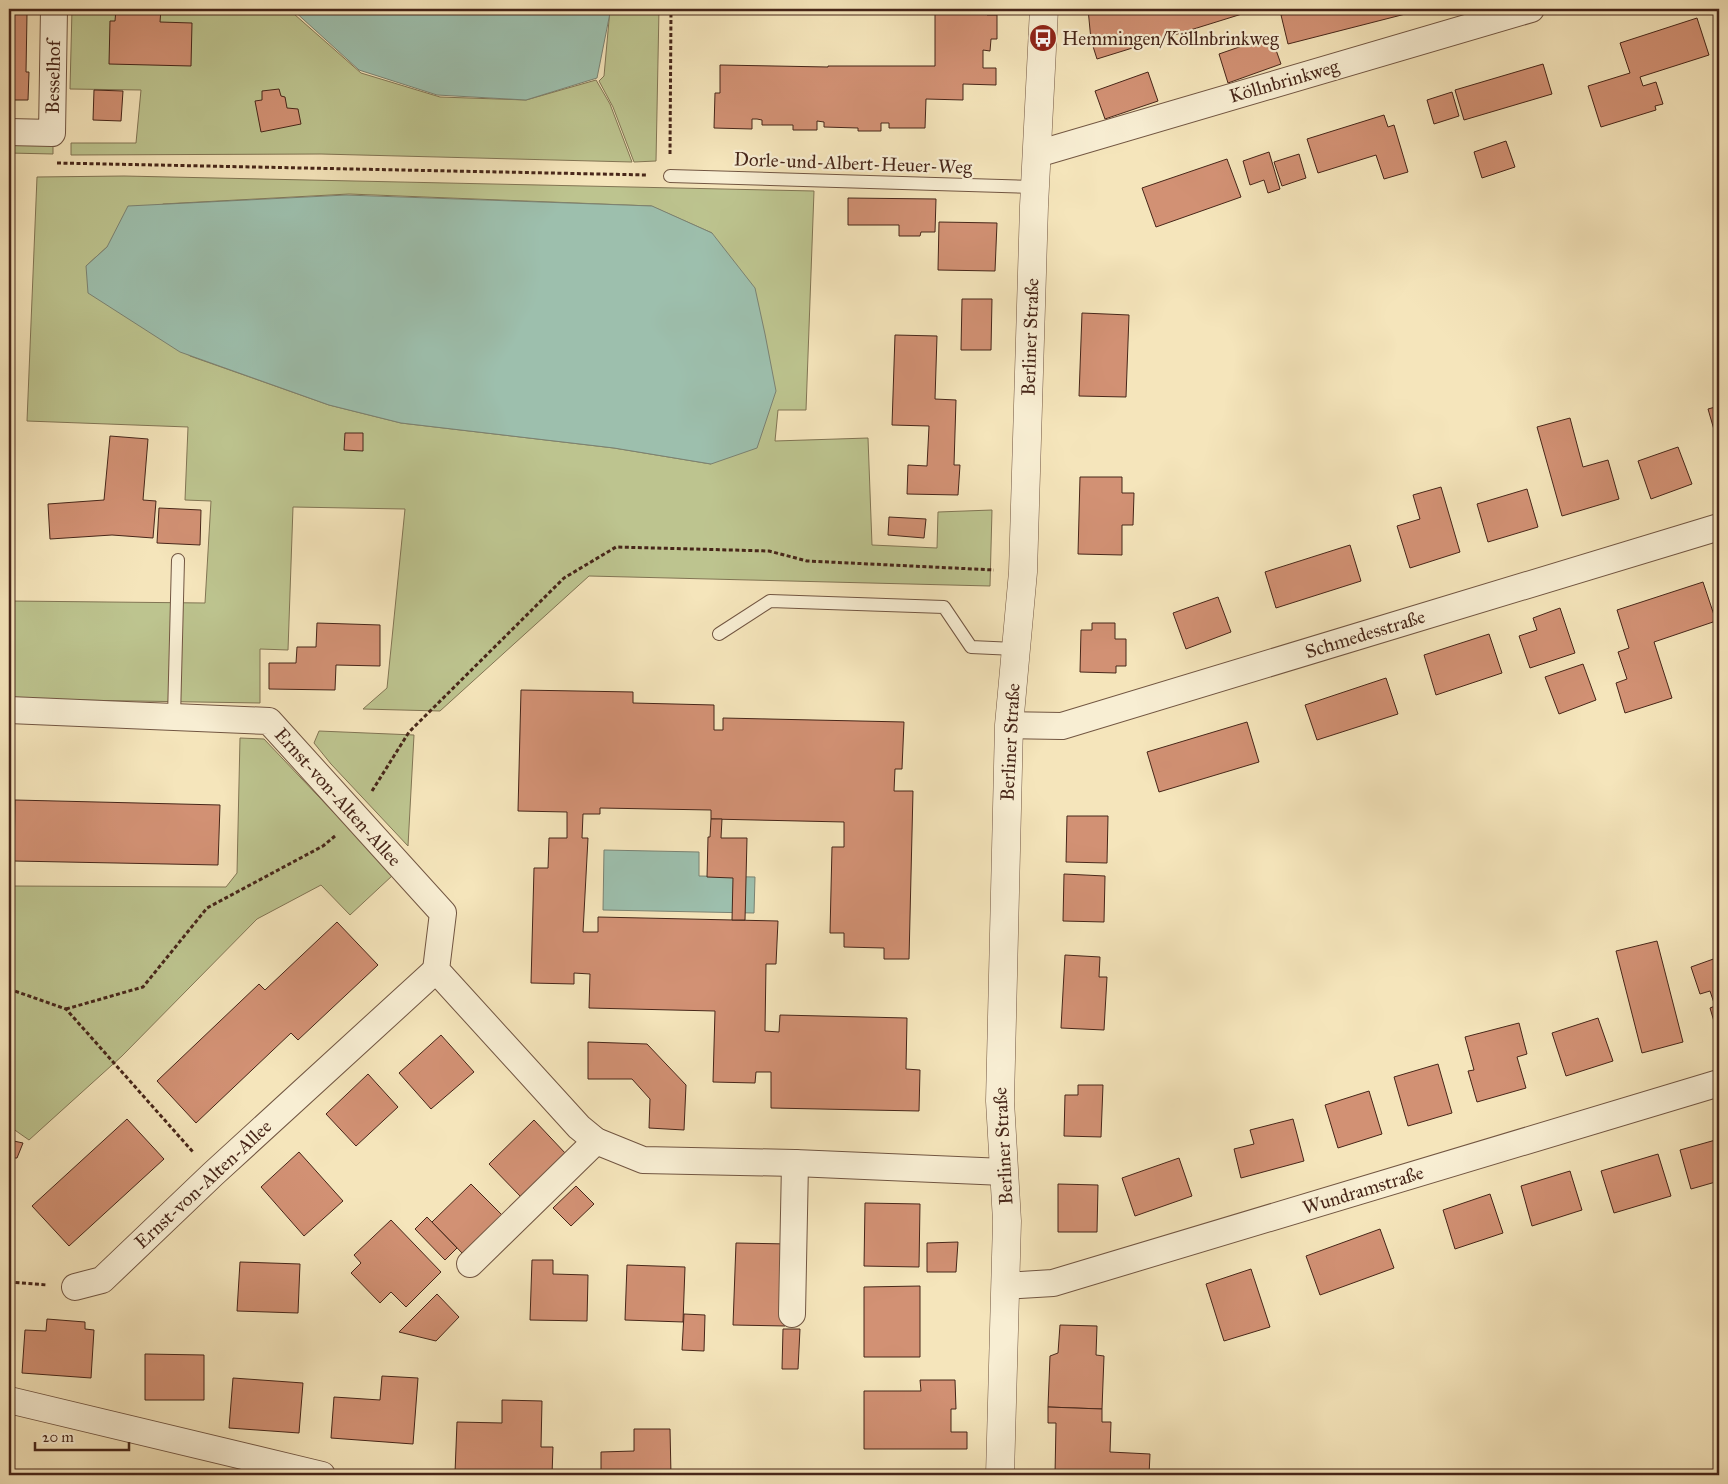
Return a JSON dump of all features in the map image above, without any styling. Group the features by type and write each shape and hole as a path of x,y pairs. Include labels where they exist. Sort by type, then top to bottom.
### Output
{"street":[{"name":"Besselhof","path":"9,132 52,133 54,9"},
{"name":"Berliner Straße","path":"1000,1475 1007,1221 1000,1101 1009,725 1023,572 1035,187 1044,9"},
{"name":"Köllnbrinkweg","path":"1037,154 1484,15 1530,9"},
{"name":"Schmedesstraße","path":"1009,725 1062,726 1719,527"},
{"name":"Ernst-von-Alten-Allee","path":"9,710 269,721 443,913 436,970 213,1174 102,1280 75,1287"},
{"path":"436,970 579,1127 596,1141 643,1160 795,1163 1004,1172"},
{"name":"Wundramstraße","path":"1005,1286 1053,1283 1719,1083"},
{"path":"470,1264 596,1141"},
{"path":"792,1314 795,1163"},
{"path":"9,1400 322,1475"}],"lane":[{"name":"Dorle-und-Albert-Heuer-Weg","path":"670,176 1035,187"},
{"path":"174,717 178,560"},
{"path":"719,634 770,601 944,607 971,647 1015,649"}],"path":[{"path":"54,163 670,176 672,9"},
{"path":"66,1009 144,987 207,908 323,846 356,816 409,732 564,578 616,547 769,551 807,561 1023,572"},
{"path":"9,989 66,1009 213,1174"},
{"path":"9,1282 75,1287"}],"green space":[{"path":"72,9 290,9 361,73 440,97 526,100 596,80 610,104 632,162 321,154 71,155 71,143 136,143 141,90 70,89"},
{"path":"610,9 659,9 656,161 634,162 613,107 599,81 604,76"},
{"path":"9,144 53,144 53,154 9,153"},
{"path":"124,176 814,191 806,410 778,410 775,441 868,438 872,545 937,548 938,512 992,510 990,586 589,576 440,711 363,709 387,688 405,509 293,507 288,650 260,649 260,703 9,699 10,601 205,603 211,501 185,500 188,427 27,421 37,177","holes":["349,194 651,206 712,233 711,464 614,448 401,423 329,405 190,356 86,266 107,247 163,204"]},
{"path":"319,731 414,735 408,846 331,764 314,743"},
{"path":"240,738 264,739 393,875 350,915 321,885 257,919 122,1056 29,1140 9,1126 9,888 11,886 226,887 237,873"}],"shaded area":[{"path":"292,9 609,9 610,13 597,78 526,100 437,95 359,70"},
{"path":"346,195 652,206 712,233 755,288 765,334 776,391 757,448 711,464 614,448 401,423 329,405 180,352 88,293 86,266 107,247 128,206"},
{"path":"604,850 699,852 699,876 755,877 754,913 603,910"}],"building":[{"path":"116,9 161,9 160,22 192,23 191,66 109,64 110,21 115,21"},
{"path":"935,9 988,9 987,15 997,15 997,39 991,39 990,51 983,50 983,68 996,68 996,85 963,84 963,100 926,99 925,128 889,128 889,123 881,123 881,131 858,131 858,128 824,127 824,122 817,121 817,130 793,130 793,125 762,125 762,120 752,119 752,129 714,128 715,93 720,93 720,65 935,66"},
{"path":"1088,9 1258,9 1097,59 1091,40"},
{"path":"1307,9 1425,9 1288,44 1281,15"},
{"path":"9,14 27,14 26,72 29,72 28,100 9,100"},
{"path":"1697,18 1709,55 1640,77 1643,86 1656,82 1663,104 1655,106 1656,110 1601,127 1588,86 1630,73 1620,43"},
{"path":"1271,36 1281,64 1228,83 1219,54"},
{"path":"1543,64 1552,94 1464,120 1455,90"},
{"path":"1148,72 1158,101 1105,119 1095,91"},
{"path":"279,89 281,96 285,97 287,108 298,109 301,124 261,132 255,101 262,100 262,91"},
{"path":"94,90 123,91 121,121 93,120"},
{"path":"1452,92 1459,116 1434,124 1427,100"},
{"path":"1384,115 1388,127 1394,125 1408,172 1384,179 1376,155 1318,173 1307,139"},
{"path":"1506,141 1515,167 1482,178 1474,152"},
{"path":"1269,152 1280,189 1268,193 1264,180 1250,185 1243,161"},
{"path":"1299,154 1306,178 1282,186 1274,162"},
{"path":"1227,159 1241,197 1156,227 1142,188"},
{"path":"848,198 936,199 935,232 921,232 920,236 899,236 899,225 848,225"},
{"path":"939,222 997,223 995,271 938,270"},
{"path":"962,299 992,299 991,350 961,350"},
{"path":"1082,313 1129,315 1126,397 1079,396"},
{"path":"895,335 937,336 935,399 956,400 954,465 960,465 958,495 907,494 908,465 927,466 929,426 892,425"},
{"path":"1719,406 1719,447 1708,409"},
{"path":"1570,418 1583,467 1608,460 1619,499 1562,516 1537,427"},
{"path":"345,433 363,433 363,451 344,450"},
{"path":"110,436 148,439 143,500 156,501 153,538 112,535 50,539 48,504 104,500"},
{"path":"1678,447 1692,484 1651,499 1638,461"},
{"path":"1080,477 1122,477 1122,493 1134,493 1133,525 1122,525 1122,555 1078,554"},
{"path":"1441,487 1460,552 1410,568 1397,526 1420,519 1413,495"},
{"path":"1527,489 1538,527 1488,542 1477,504"},
{"path":"159,508 201,510 200,545 157,543"},
{"path":"889,517 926,519 924,538 888,535"},
{"path":"1350,545 1361,581 1276,608 1265,572"},
{"path":"1703,582 1716,621 1654,642 1672,698 1625,713 1616,683 1627,679 1618,652 1629,648 1617,610"},
{"path":"1218,597 1231,632 1186,649 1173,613"},
{"path":"1560,608 1575,653 1530,668 1519,636 1537,630 1533,618"},
{"path":"317,623 380,625 380,666 336,665 335,690 269,689 269,663 296,663 297,647 316,647"},
{"path":"1092,623 1115,623 1115,639 1126,639 1126,666 1116,666 1116,673 1080,672 1081,630 1092,630"},
{"path":"1489,634 1502,673 1436,695 1424,655"},
{"path":"1583,664 1596,700 1559,714 1545,677"},
{"path":"1386,678 1398,714 1317,740 1305,705"},
{"path":"521,690 633,692 633,703 714,705 714,730 723,730 723,718 904,722 902,769 895,769 894,791 913,791 909,959 884,959 884,948 844,947 844,933 830,933 832,847 844,847 844,822 711,819 711,810 600,808 600,814 583,814 582,838 588,838 583,932 598,932 598,917 778,921 776,964 766,964 765,1031 779,1032 780,1015 907,1018 906,1069 920,1070 919,1111 771,1108 771,1072 756,1072 755,1083 713,1082 715,1011 589,1008 590,974 574,973 574,984 531,983 534,868 548,868 549,838 567,838 567,812 518,811"},
{"path":"1247,722 1259,762 1159,792 1147,752"},
{"path":"15,800 220,805 218,865 14,861"},
{"path":"1067,816 1108,816 1107,863 1066,862"},
{"path":"711,819 722,819 721,838 747,838 745,920 732,920 733,878 707,877 708,837 710,837"},
{"path":"1064,874 1105,876 1104,922 1063,921"},
{"path":"337,922 378,965 298,1040 291,1033 196,1123 157,1081 259,984 265,990"},
{"path":"1657,941 1683,1042 1642,1053 1616,951"},
{"path":"1065,955 1100,957 1099,977 1107,977 1104,1030 1061,1028"},
{"path":"1719,957 1718,1035 1710,1008 1715,1006 1710,991 1700,994 1691,967"},
{"path":"1598,1018 1613,1061 1566,1076 1552,1033"},
{"path":"1519,1023 1527,1054 1517,1057 1526,1088 1477,1102 1468,1071 1474,1070 1465,1037"},
{"path":"441,1035 474,1072 431,1109 399,1073"},
{"path":"588,1042 647,1044 686,1085 684,1130 649,1128 650,1099 632,1079 588,1079"},
{"path":"1438,1064 1452,1113 1408,1126 1394,1077"},
{"path":"368,1074 398,1107 356,1146 326,1114"},
{"path":"1078,1085 1103,1085 1101,1137 1064,1136 1065,1095 1078,1095"},
{"path":"1369,1091 1382,1134 1338,1148 1325,1105"},
{"path":"127,1119 164,1159 69,1246 32,1206"},
{"path":"1293,1119 1304,1161 1241,1178 1234,1149 1254,1144 1250,1130"},
{"path":"534,1120 566,1154 521,1197 489,1164"},
{"path":"1719,1139 1719,1181 1691,1189 1680,1150"},
{"path":"9,1140 23,1143 17,1158 9,1158"},
{"path":"299,1152 343,1201 304,1236 261,1187"},
{"path":"1658,1154 1671,1196 1614,1213 1601,1171"},
{"path":"1179,1158 1192,1196 1135,1216 1122,1178"},
{"path":"1570,1171 1582,1210 1532,1226 1521,1186"},
{"path":"471,1184 504,1217 464,1255 432,1222"},
{"path":"1058,1184 1098,1185 1097,1232 1058,1232"},
{"path":"576,1186 594,1204 571,1226 553,1208"},
{"path":"1490,1194 1503,1233 1455,1249 1443,1210"},
{"path":"865,1203 920,1204 919,1267 864,1266"},
{"path":"427,1217 457,1248 445,1260 415,1229"},
{"path":"391,1220 441,1272 406,1307 391,1292 380,1303 351,1273 361,1263 354,1255"},
{"path":"1380,1229 1394,1268 1320,1295 1306,1256"},
{"path":"958,1242 956,1272 927,1272 927,1243"},
{"path":"736,1243 788,1244 785,1326 733,1325"},
{"path":"532,1260 553,1260 553,1274 588,1275 587,1321 530,1320"},
{"path":"240,1262 300,1264 298,1313 237,1311"},
{"path":"627,1265 685,1267 683,1322 625,1320"},
{"path":"1251,1269 1270,1327 1224,1341 1206,1284"},
{"path":"920,1286 920,1357 864,1357 864,1287"},
{"path":"437,1294 459,1317 436,1341 399,1332"},
{"path":"684,1314 705,1315 704,1351 682,1350"},
{"path":"47,1319 85,1322 85,1329 94,1330 91,1378 22,1373 25,1330 46,1331"},
{"path":"1060,1325 1097,1326 1096,1355 1104,1356 1102,1409 1048,1407 1050,1356 1058,1353"},
{"path":"783,1329 800,1329 798,1369 782,1369"},
{"path":"145,1354 204,1355 204,1400 145,1400"},
{"path":"382,1376 418,1378 413,1444 331,1438 334,1397 380,1400"},
{"path":"233,1378 303,1383 299,1433 229,1428"},
{"path":"920,1380 955,1380 956,1409 951,1409 951,1432 967,1432 967,1449 864,1449 864,1391 921,1391"},
{"path":"502,1400 542,1401 541,1447 553,1447 552,1475 455,1473 457,1422 502,1423"},
{"path":"1048,1407 1102,1409 1102,1422 1111,1422 1110,1452 1150,1454 1149,1475 1055,1475 1056,1423 1048,1423"},
{"path":"634,1429 670,1429 671,1475 601,1475 601,1452 634,1451"}],"place":[{"name":"Hemmingen/Köllnbrinkweg","path":"1043,38"}]}
